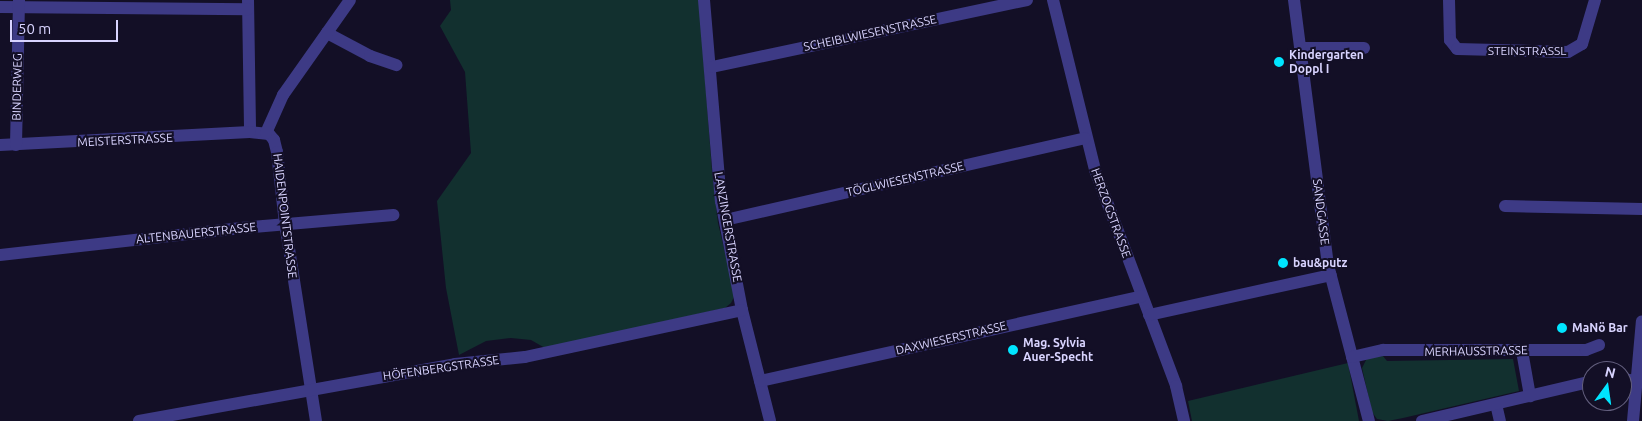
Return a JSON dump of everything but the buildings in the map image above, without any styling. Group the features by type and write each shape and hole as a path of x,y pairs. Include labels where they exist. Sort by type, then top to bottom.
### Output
{"street":[{"path":"0,7 19,4 248,4 250,132 266,133 283,95 350,0"},
{"name":"LANZINGERSTRASSE","path":"704,0 712,67 715,148 724,220 742,310 770,421"},
{"name":"SCHEIBLWIESENSTRASSE","path":"712,67 1027,0"},
{"name":"HERZOGSTRASSE","path":"1053,0 1085,138 1176,386 1184,421"},
{"name":"SANDGASSE","path":"1294,0 1331,275 1369,421"},
{"name":"STEINSTRASSL","path":"1449,0 1450,40 1453,47 1462,50 1574,51 1582,44 1595,0"},
{"name":"BINDERWEG","path":"16,145 19,4"},
{"path":"328,33 370,56 396,65"},
{"path":"1300,48 1364,48"},
{"name":"MEISTERSTRASSE","path":"0,145 250,132"},
{"name":"HAIDENPOINTSTRASSE","path":"266,133 274,140 278,152 285,223 316,421"},
{"name":"TÖGLWIESENSTRASSE","path":"724,220 1085,138"},
{"path":"1504,206 1642,209"},
{"name":"ALTENBAUERSTRASSE","path":"0,255 285,223 393,215"},
{"path":"1149,315 1331,275"},
{"name":"DAXWIESERSTRASSE","path":"760,381 1142,296"},
{"name":"HÖFENBERGSTRASSE","path":"139,421 455,364 525,357 742,310"},
{"path":"1633,421 1642,321"},
{"name":"MERHAUSSTRASSE","path":"1352,357 1383,350 1586,350 1599,346"},
{"path":"1522,351 1530,396"},
{"path":"1632,380 1636,380"},
{"path":"1422,421 1582,384"},
{"path":"1496,404 1500,421"}],"green space":[{"path":"450,0 699,0 712,171 718,223 735,295 731,303 725,308 545,348 531,340 511,338 486,341 459,355 446,288 437,201 471,153 465,72 440,26 451,10"},
{"path":"1383,356 1387,361 1513,359 1519,391 1388,421 1377,419 1372,412 1362,368 1367,358"},
{"path":"1348,363 1359,421 1192,421 1188,401"}],"place":[{"name":"Kindergarten Doppl I","path":"1279,62"},
{"name":"bau&putz","path":"1283,263"},
{"name":"MaNö Bar","path":"1562,328"},
{"name":"Mag. Sylvia Auer-Specht","path":"1013,350"}]}
